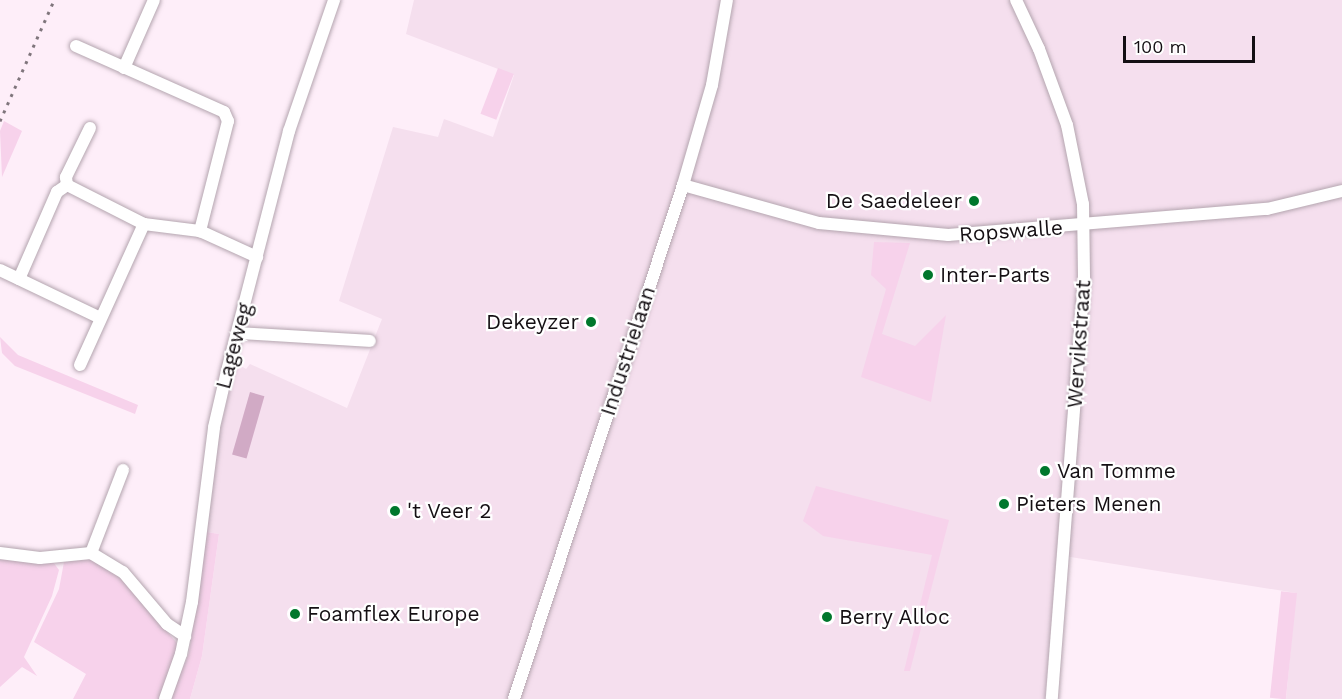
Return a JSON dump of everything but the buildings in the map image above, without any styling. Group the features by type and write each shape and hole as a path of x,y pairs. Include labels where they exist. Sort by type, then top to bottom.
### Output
{"street":[{"path":"123,68 154,0"},
{"name":"Lageweg","path":"165,699 185,636 214,427 240,333 289,130 334,0"},
{"name":"Industrielaan","path":"514,699 683,185 712,85 727,0"},
{"name":"Wervikstraat","path":"1016,0 1039,49 1067,125 1083,204 1083,292 1052,699"},
{"path":"76,46 224,112 228,121 200,231"},
{"path":"66,185 66,177 90,128"},
{"path":"66,185 144,224 200,231 257,257"},
{"path":"19,279 57,192 66,185"},
{"name":"Ropswalle","path":"683,185 819,223 883,232 948,235 1267,209 1342,191"},
{"path":"80,365 144,224"},
{"path":"0,270 100,318"},
{"path":"240,333 370,341"},
{"path":"91,553 123,470"},
{"path":"0,553 40,558 91,553 123,572 167,624 185,636"}],"shaded area":[{"path":"414,0 1342,0 1342,699 1286,699 1296,593 1058,555 1045,699 190,699 202,656 219,534 207,532 219,435 236,363 246,369 250,364 347,408 382,319 339,301 393,127 438,137 444,119 493,137 514,75 406,34"},
{"path":"498,68 514,74 496,120 480,114"},
{"path":"4,121 22,131 2,177 0,131"},
{"path":"874,242 910,243 882,334 915,346 946,315 931,402 861,377 886,289 871,275"},
{"path":"0,337 18,355 138,405 135,414 15,366 2,353"},
{"path":"250,392 264,396 247,459 232,454"},
{"path":"816,486 949,520 910,671 904,671 932,555 823,536 803,521"},
{"path":"207,532 219,534 202,656 190,699 170,699 189,653"},
{"path":"0,556 53,562 59,570 52,596 24,657 37,676 22,667 0,687"},
{"path":"92,558 111,567 176,642 178,648 160,699 73,699 86,674 34,642 59,589 64,562"},
{"path":"1281,591 1297,593 1286,699 1270,698"}],"railway":[{"path":"0,121 54,0"}],"place":[{"name":"De Saedeleer","path":"974,201"},
{"name":"Inter-Parts","path":"928,275"},
{"name":"Dekeyzer","path":"591,322"},
{"name":"Van Tomme","path":"1045,471"},
{"name":"Pieters Menen","path":"1004,504"},
{"name":"'t Veer 2","path":"395,511"},
{"name":"Foamflex Europe","path":"295,614"},
{"name":"Berry Alloc","path":"827,617"}]}
